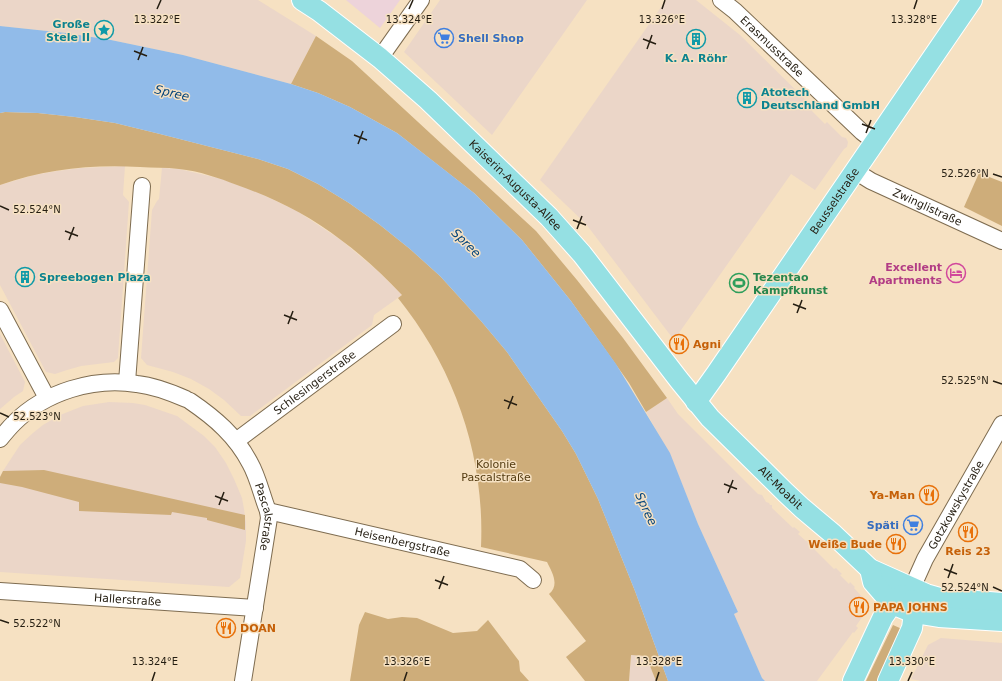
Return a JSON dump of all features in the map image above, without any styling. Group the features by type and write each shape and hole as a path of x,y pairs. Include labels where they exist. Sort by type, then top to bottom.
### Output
{"main road":[{"name":"Kaiserin-Augusta-Allee","path":"302,0 322,13 380,58 428,100 549,217 582,254 696,402"},
{"name":"Beusselstraße","path":"696,402 715,377 972,0"},
{"name":"Alt-Moabit","path":"696,402 717,425 786,493 870,568 912,588 940,598 1002,604"},
{"name":"Alt-Moabit","path":"870,568 873,582 892,604 914,613 939,617 1002,621"},
{"name":"Gotzkowskystraße","path":"853,681 883,617 892,604 912,588"},
{"name":"Gotzkowskystraße","path":"888,681 912,628 914,613 912,588"}],"street":[{"path":"380,58 421,0"},
{"name":"Erasmusstraße","path":"721,0 736,11 862,132 875,142"},
{"name":"Zwinglistraße","path":"855,171 871,181 1002,241"},
{"path":"127,382 142,186"},
{"path":"0,310 47,398"},
{"name":"Schlesingerstraße","path":"236,441 392,324"},
{"name":"Pascalstraße","path":"0,439 22,416 47,398 85,386 114,382 127,382 168,391 188,400 210,415 224,427 236,441 250,463 268,511 269,518 243,681"},
{"name":"Gotzkowskystraße","path":"912,588 925,559 1002,424"},
{"name":"Heisenbergstraße","path":"268,511 520,569 533,580"},
{"name":"Hallerstraße","path":"0,591 255,608"}],"shaded area":[{"path":"0,0 258,0 316,36 291,84 183,55 111,40 66,33 0,26"},
{"path":"346,0 400,0 380,28"},
{"path":"440,0 587,0 492,135 404,52"},
{"path":"666,0 696,0 740,35 813,107 812,111 825,124 827,122 842,137 846,138 848,142 847,147 844,149 815,190 791,174 674,340 586,224 540,180"},
{"path":"125,166 123,195 129,202 118,358 114,362 81,366 55,374 46,372 0,285 0,185 34,175 57,171 81,168"},
{"path":"162,168 179,169 222,179 257,192 297,211 341,240 378,271 402,295 374,315 372,325 250,416 241,416 224,400 209,389 191,379 173,372 147,365 141,358 152,210 159,199"},
{"path":"0,334 25,382 23,391 0,409"},
{"path":"667,398 678,414 758,494 762,495 766,502 772,505 772,508 793,528 794,527 800,532 798,534 806,541 808,540 813,545 812,547 834,569 836,568 842,574 840,575 849,584 850,582 855,587 854,588 866,601 868,606 867,610 856,626 858,628 854,633 853,632 817,681 765,681 762,678 734,614 738,612 698,524 670,454 646,412"},
{"path":"109,402 145,405 177,416 204,436 215,447 226,463 242,498 246,524 246,541 240,578 229,587 0,572 0,477 3,471 20,445 43,425 60,415 83,406"},
{"path":"941,638 1002,643 1002,681 921,681 911,679 928,645"},
{"path":"631,655 646,656 656,681 629,681"}],"green space":[{"path":"316,36 352,61 536,231 623,338 667,398 646,412 629,383 571,301 522,240 474,193 397,133 350,107 318,93 291,84"},
{"name":"Kolonie Pascalstraße","path":"0,113 38,113 115,123 258,159 288,169 318,184 349,203 410,249 440,276 507,352 562,431 576,454 598,499 635,591 668,681 656,681 646,656 631,655 629,681 585,681 566,657 586,641 549,594 555,583 553,574 547,562 481,547 481,513 478,480 472,447 450,384 436,354 418,325 398,298 402,295 365,259 329,231 291,208 251,190 216,177 194,171 174,168 122,166 87,167 52,171 0,185"},
{"path":"979,173 1002,182 1002,226 964,207"},
{"path":"44,470 245,515 245,530 207,520 207,518 172,512 171,515 79,511 79,502 22,487 0,483 0,477 3,471"},
{"path":"365,612 388,619 402,617 417,618 453,633 477,631 488,620 519,661 520,671 529,681 350,681 359,625"},
{"path":"893,625 902,629 878,681 866,681"}],"water":[{"name":"Spree","path":"0,26 66,33 111,40 183,55 291,84 318,93 350,107 397,133 474,193 522,240 571,301 616,364 670,453 698,524 738,612 734,614 762,678 765,681 668,681 635,591 598,499 576,454 562,431 507,352 440,276 410,249 349,203 318,184 288,169 258,159 115,123 38,113 0,113"}],"place":[{"name":"Große Stele II","path":"104,30"},
{"name":"Shell Shop","path":"444,38"},
{"name":"K. A. Röhr","path":"696,39"},
{"name":"Atotech Deutschland GmbH","path":"747,98"},
{"name":"Excellent Apartments","path":"956,273"},
{"name":"Spreebogen Plaza","path":"25,277"},
{"name":"Tezentao Kampfkunst","path":"739,283"},
{"name":"Agni","path":"679,344"},
{"name":"Ya-Man","path":"929,495"},
{"name":"Späti","path":"913,525"},
{"name":"Reis 23","path":"968,532"},
{"name":"Weiße Bude","path":"896,544"},
{"name":"PAPA JOHNS","path":"859,607"},
{"name":"DOAN","path":"226,628"}]}
